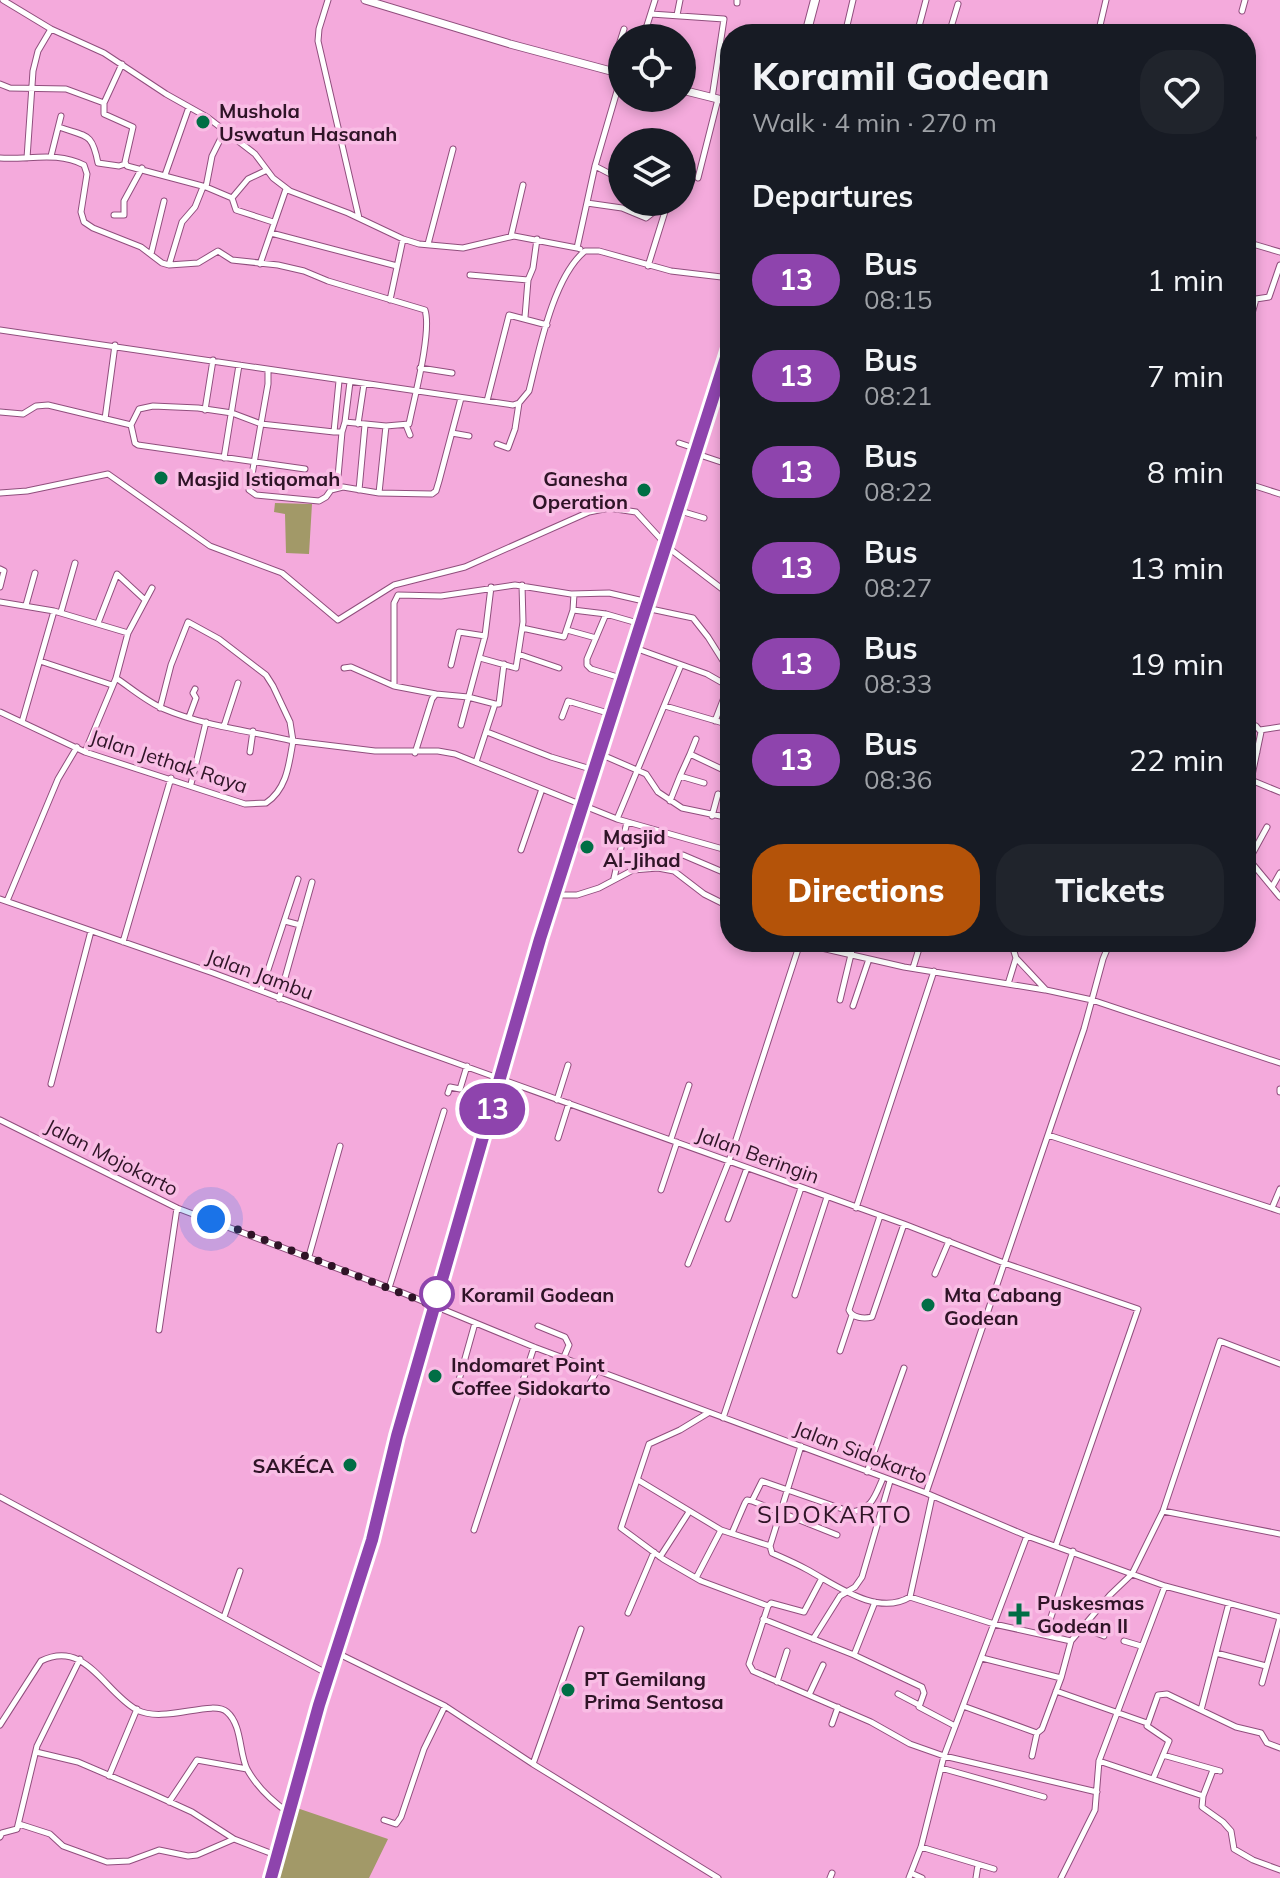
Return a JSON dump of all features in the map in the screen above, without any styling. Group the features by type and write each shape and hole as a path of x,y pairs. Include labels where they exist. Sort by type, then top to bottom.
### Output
{"main road":[{"path":"365,0 384,3 510,44 608,69"},
{"path":"809,24 815,0"},
{"path":"696,93 720,99"},
{"path":"271,1878 328,1674 372,1540 397,1436 554,895 720,377"}],"street":[{"path":"3,0 51,29 122,64 225,130 255,154 286,189 403,239 463,248 511,236 537,239 607,253 648,266 720,277"},
{"path":"328,0 318,41 359,219"},
{"path":"648,24 655,0"},
{"path":"677,15 680,0"},
{"path":"847,24 853,0"},
{"path":"920,24 926,0"},
{"path":"1100,24 1106,0"},
{"path":"1242,11 1245,0"},
{"path":"952,24 958,4"},
{"path":"651,14 724,19 723,24"},
{"path":"27,158 32,110 30,89 38,51 51,29"},
{"path":"698,178 715,98 720,54"},
{"path":"122,64 104,103 104,114 133,127 125,164"},
{"path":"0,84 10,88 66,89 104,103"},
{"path":"165,175 189,107"},
{"path":"577,248 611,112"},
{"path":"51,156 61,116"},
{"path":"59,127 89,138 95,144 98,163 125,164 205,187 232,198 236,210 272,228 397,266"},
{"path":"169,265 182,222 195,207 205,187 212,156 225,130"},
{"path":"428,244 453,149"},
{"path":"0,158 51,156 79,163 86,169 81,212 84,222 141,247 162,263 198,263 218,251 232,260 304,271 420,308 427,314 409,424 386,426 345,422"},
{"path":"595,166 608,173"},
{"path":"114,215 124,215 124,201 142,168"},
{"path":"232,198 248,179 267,170"},
{"path":"511,236 523,185"},
{"path":"260,264 286,189"},
{"path":"151,254 164,201"},
{"path":"587,203 608,206"},
{"path":"648,266 664,216"},
{"path":"390,300 403,239"},
{"path":"525,317 528,280 537,239"},
{"path":"1256,247 1280,252"},
{"path":"497,444 508,448 519,403 529,391 547,325 573,260 585,251"},
{"path":"1256,299 1269,297 1280,265"},
{"path":"470,275 528,280"},
{"path":"487,401 508,317 511,314 547,325"},
{"path":"0,330 508,405 519,403"},
{"path":"105,419 115,345"},
{"path":"205,410 213,360"},
{"path":"224,458 239,365"},
{"path":"420,368 452,373"},
{"path":"268,370 249,490 256,495 319,501 337,488 432,494 436,491 461,398"},
{"path":"334,432 339,381"},
{"path":"337,488 350,382"},
{"path":"359,490 364,384"},
{"path":"0,412 23,414 36,406 48,405 131,425"},
{"path":"305,469 138,445 131,425 136,413 144,407 232,413 261,424 342,432"},
{"path":"406,425 410,435"},
{"path":"379,493 386,426"},
{"path":"452,433 469,436"},
{"path":"679,443 720,461"},
{"path":"0,493 27,491 108,474 210,546 282,573 338,620 394,585 465,567 589,512 609,508 636,512 670,549 720,587"},
{"path":"1256,486 1280,494"},
{"path":"677,510 704,518"},
{"path":"22,722 75,563"},
{"path":"0,569 4,571 0,587"},
{"path":"26,605 35,573"},
{"path":"98,623 117,574 145,601"},
{"path":"394,686 394,603 398,595 441,596 522,585 574,594 609,593 693,618 720,656"},
{"path":"480,658 516,668 522,628 522,585"},
{"path":"461,725 485,636 491,587"},
{"path":"85,752 116,678 128,633 152,588"},
{"path":"522,628 564,637 573,610 574,594"},
{"path":"0,602 58,612 128,633"},
{"path":"573,610 606,614 641,624"},
{"path":"606,614 587,659 589,667 624,679"},
{"path":"160,708 171,665 188,622 219,639 266,675 290,722 293,741"},
{"path":"567,630 596,638"},
{"path":"451,665 458,633 462,631 485,636"},
{"path":"634,648 720,680"},
{"path":"518,654 559,668"},
{"path":"40,661 112,685"},
{"path":"344,668 351,667 394,686 499,704 504,664"},
{"path":"617,819 681,665"},
{"path":"116,678 160,708 206,722 293,741 415,753 438,751 476,762 617,819 720,848"},
{"path":"224,726 238,683"},
{"path":"189,717 196,698 193,693 195,689"},
{"path":"415,753 436,694"},
{"path":"562,717 568,701 612,715"},
{"path":"476,762 495,704"},
{"path":"665,706 720,722"},
{"path":"715,721 720,708"},
{"name":"Jalan Jethak Raya","path":"0,712 122,766 191,784 245,804 266,803 280,789 286,777 293,741"},
{"path":"191,784 206,722"},
{"path":"1256,728 1280,727"},
{"path":"1256,756 1260,730"},
{"path":"250,752 253,731"},
{"path":"487,732 594,770"},
{"path":"670,801 696,739"},
{"path":"7,901 58,779 77,747"},
{"path":"600,754 646,774 658,792 682,808 720,817"},
{"path":"690,754 720,768"},
{"path":"680,776 704,783"},
{"path":"123,942 171,778"},
{"path":"1256,786 1280,792"},
{"path":"521,850 542,789"},
{"path":"712,816 718,794"},
{"path":"614,878 627,822"},
{"path":"1256,844 1267,827"},
{"path":"674,871 678,857 683,855 720,871"},
{"path":"1256,867 1280,897"},
{"path":"554,895 588,892 633,870 658,868 674,871 720,902"},
{"path":"1272,887 1280,873"},
{"path":"261,991 298,879"},
{"path":"279,999 312,882"},
{"name":"Jalan Jambu","path":"0,899 501,1078"},
{"path":"285,921 300,925"},
{"path":"51,1084 91,931"},
{"path":"688,1264 729,1161 797,952"},
{"path":"843,952 913,968 1092,1000 1280,1063"},
{"path":"913,968 918,952"},
{"path":"1008,984 1015,952"},
{"path":"910,1597 929,1495 1106,952"},
{"path":"840,1000 852,954"},
{"path":"1015,955 1046,990"},
{"path":"853,1006 869,959"},
{"path":"856,1208 934,971"},
{"path":"557,1100 568,1065"},
{"path":"448,1093 450,1087 459,1091 467,1066"},
{"name":"Jalan Beringin","path":"501,1078 1004,1263 1138,1309 1056,1545"},
{"path":"661,1190 689,1085"},
{"path":"558,1138 569,1103"},
{"path":"389,1288 444,1111"},
{"name":"Jalan Mojokarto","path":"0,1120 177,1208 434,1306"},
{"path":"1048,1135 1280,1211"},
{"path":"309,1256 340,1146"},
{"path":"728,1219 747,1168"},
{"path":"723,1418 801,1188"},
{"path":"1272,1208 1280,1189"},
{"path":"795,1295 827,1197"},
{"path":"159,1330 177,1208"},
{"path":"880,1216 849,1310 852,1315 872,1317 904,1224"},
{"path":"935,1274 949,1241"},
{"name":"Jalan Sidokarto","path":"434,1306 534,1347 929,1495 1027,1536 1165,1586 1280,1618"},
{"path":"840,1351 852,1315"},
{"path":"457,1387 475,1323"},
{"path":"538,1326 565,1337 569,1345 564,1357"},
{"path":"1032,1756 1037,1733 1042,1729 1061,1678 1071,1641 1132,1574 1163,1511 1220,1341 1280,1364"},
{"path":"474,1530 534,1347"},
{"path":"867,1472 904,1368"},
{"path":"587,1389 597,1370"},
{"path":"708,1413 680,1430 651,1441 621,1528 660,1557 696,1578 768,1606"},
{"path":"801,1446 770,1546 772,1553 847,1594 875,1602 898,1604 910,1597 994,1624 1071,1641"},
{"path":"752,1501 763,1480 851,1512 863,1511 871,1504 883,1478"},
{"path":"638,1480 721,1530 770,1546"},
{"path":"813,1639 840,1596 847,1594 862,1577 890,1481"},
{"path":"0,1497 328,1674"},
{"path":"732,1533 745,1503 752,1501 837,1535"},
{"path":"1163,1511 1280,1534"},
{"path":"660,1557 689,1512"},
{"path":"696,1578 721,1530"},
{"path":"922,1878 910,1876 921,1847 944,1756 1027,1536"},
{"path":"1045,1635 1073,1551"},
{"path":"628,1613 654,1552"},
{"path":"224,1617 240,1571"},
{"path":"822,1578 804,1612 771,1603 768,1606 749,1664 753,1671 871,1722 910,1744 944,1756 1097,1792"},
{"path":"1071,1878 1062,1877 1095,1810 1099,1761 1165,1586"},
{"path":"854,1655 875,1602"},
{"path":"1201,1710 1229,1603"},
{"path":"1262,1683 1280,1618"},
{"path":"763,1619 854,1655 922,1687 924,1693 919,1705"},
{"path":"1081,1627 1104,1636"},
{"path":"533,1764 581,1629"},
{"path":"1124,1641 1141,1646"},
{"path":"335,1651 445,1706 718,1878"},
{"path":"777,1682 787,1651"},
{"path":"1216,1653 1266,1666"},
{"path":"0,1725 41,1661 64,1655 80,1659 137,1709 150,1715 163,1716 212,1707 222,1709 234,1723 247,1769 272,1802 290,1814"},
{"path":"982,1658 1061,1678"},
{"path":"0,1837 2,1833 15,1831 19,1824 36,1752 80,1659"},
{"path":"809,1695 823,1665"},
{"path":"1056,1691 1147,1723"},
{"path":"898,1694 955,1726"},
{"path":"1153,1779 1169,1739 1148,1728 1147,1723 1158,1695 1163,1694 1236,1727 1261,1733 1267,1743 1280,1748"},
{"path":"384,1820 396,1824 401,1817 424,1749 445,1706"},
{"path":"963,1706 1037,1733"},
{"path":"832,1724 838,1707"},
{"path":"109,1776 137,1709"},
{"path":"36,1752 78,1762 192,1812 234,1839 279,1857"},
{"path":"1163,1755 1216,1771 1203,1796 1202,1807 1231,1831 1234,1849 1280,1870"},
{"path":"169,1802 197,1760 247,1769"},
{"path":"1099,1761 1203,1796"},
{"path":"941,1768 1044,1797"},
{"path":"19,1824 50,1834 63,1846 107,1862 129,1861 159,1850 197,1855 234,1839"},
{"path":"921,1847 994,1869"},
{"path":"976,1878 978,1865"}],"shaded area":[{"path":"275,503 312,504 309,554 286,553 285,514 274,512"},
{"path":"297,1808 388,1839 369,1878 276,1878"}],"bus line":[{"name":"13","path":"271,1878 335,1651 372,1540 397,1436 540,939 720,380"}],"place":[{"name":"Mushola Uswatun Hasanah","path":"203,122"},
{"name":"Masjid Istiqomah","path":"161,478"},
{"name":"Ganesha Operation","path":"644,490"},
{"name":"Masjid Al-Jihad","path":"587,847"},
{"name":"Koramil Godean","path":"437,1294"},
{"name":"Mta Cabang Godean","path":"928,1305"},
{"name":"Indomaret Point Coffee Sidokarto","path":"435,1376"},
{"name":"SAKÉCA","path":"350,1465"},
{"name":"Puskesmas Godean II","path":"1019,1614"},
{"name":"PT Gemilang Prima Sentosa","path":"568,1690"}],"district":[{"name":"SIDOKARTO","path":"835,1514"}],"route":[{"path":"211,1219 434,1306 437,1294"}]}
